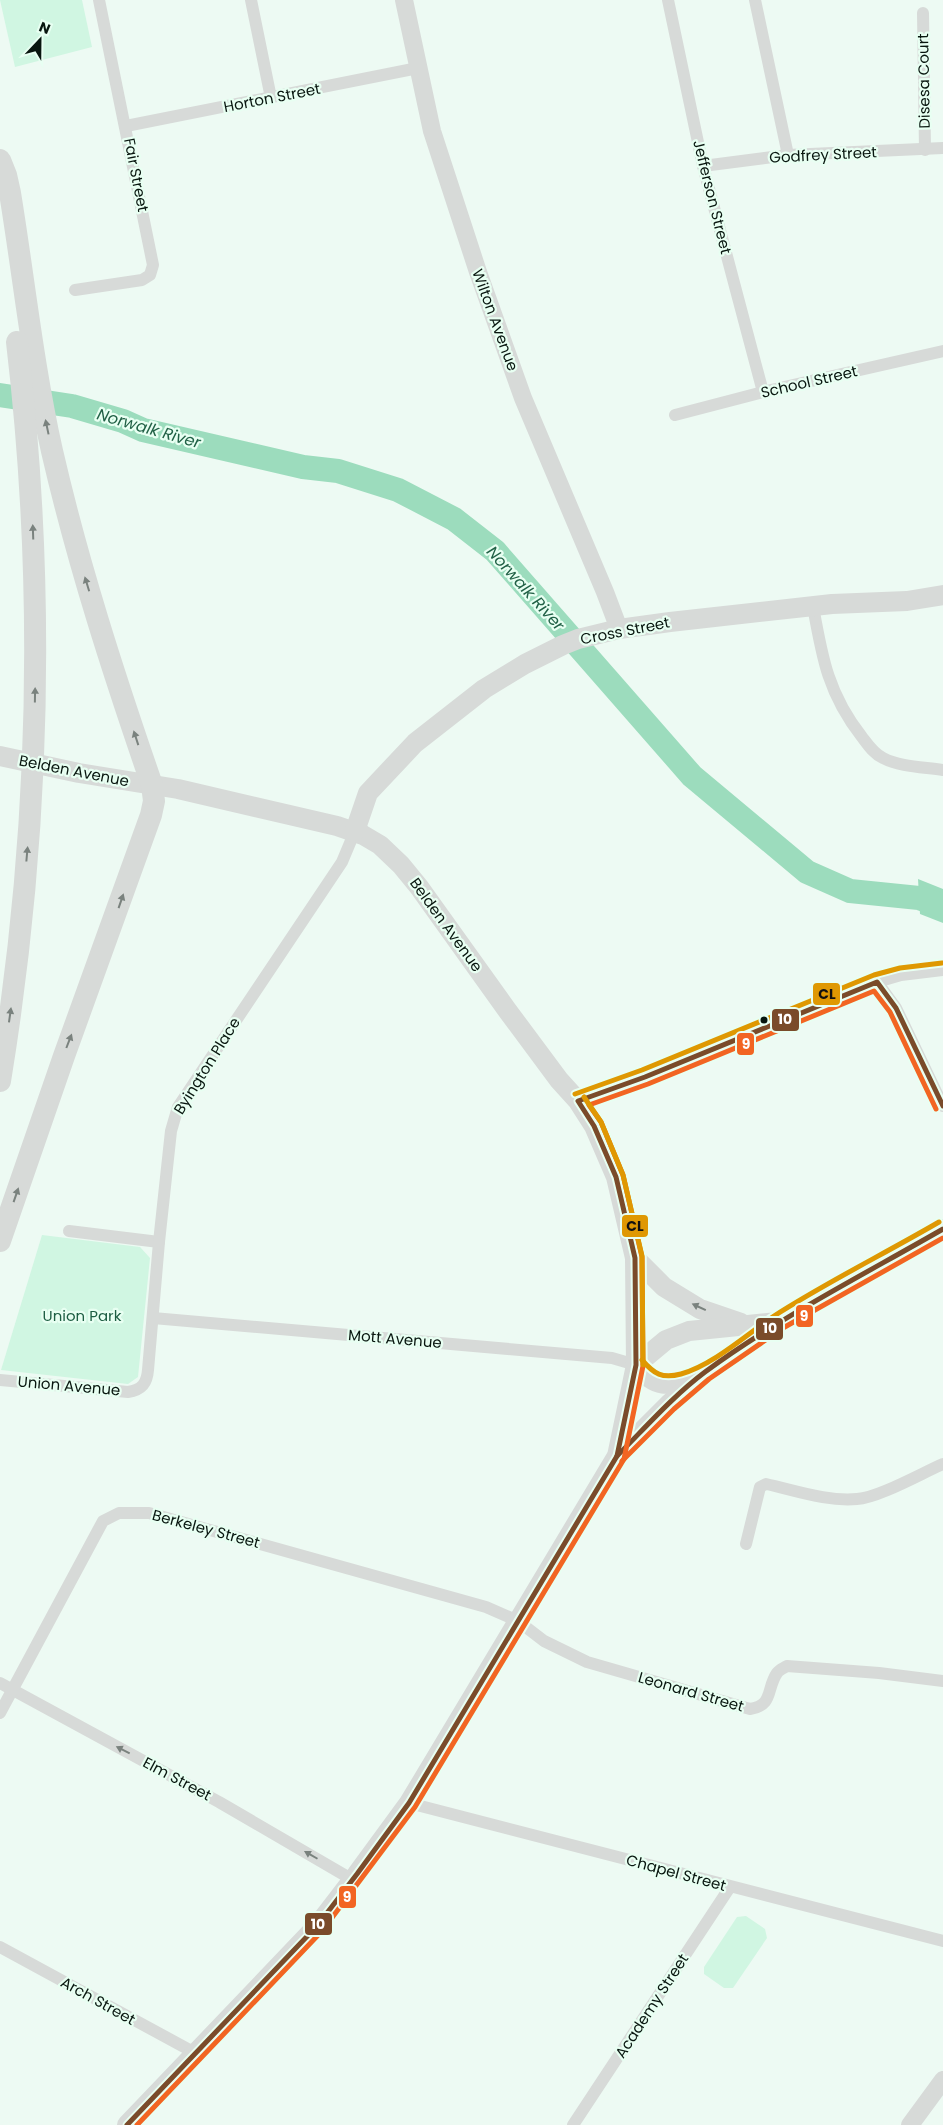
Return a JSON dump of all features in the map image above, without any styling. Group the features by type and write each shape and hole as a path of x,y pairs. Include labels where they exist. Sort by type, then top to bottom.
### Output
{"highway":[{"path":"0,160 10,193 23,329 35,600 35,743 17,958 0,1081"},
{"path":"0,224 23,329 81,565 152,785 154,802 0,1241"}],"main road":[{"name":"Wilton Avenue","path":"404,0 432,130 478,272 523,398 619,629"},
{"name":"Cross Street","path":"355,831 368,793 415,743 467,701 525,664 563,645 595,634 619,629 813,606 908,601 943,595"},
{"name":"Belden Avenue","path":"0,756 86,774 152,785 355,831 380,846 409,875 559,1080 578,1101 594,1126 616,1177 636,1258 636,1365 617,1456"},
{"path":"127,2125 317,1926 353,1880 409,1803 617,1456 704,1372 780,1322 942,1232"},
{"path":"636,1258 664,1287 700,1308 745,1324"},
{"path":"704,1372 680,1382 656,1383 647,1378 636,1365 666,1340 689,1331 780,1322"},
{"path":"910,2125 943,2080"}],"street":[{"name":"Fair Street","path":"76,290 142,280 147,278 153,265 99,0"},
{"path":"251,0 270,98"},
{"name":"Jefferson Street","path":"668,0 703,166 763,392"},
{"path":"755,0 788,155"},
{"name":"Disesa Court","path":"923,13 925,150"},
{"name":"Horton Street","path":"126,126 418,68"},
{"name":"Godfrey Street","path":"703,166 788,155 943,148"},
{"name":"School Street","path":"675,415 763,392 943,351"},
{"path":"813,606 823,662 830,685 857,730 872,750 884,759 943,770"},
{"name":"Byington Place","path":"138,1390 145,1383 148,1374 171,1131 178,1107 342,862 355,831"},
{"path":"578,1101 644,1077 877,982 901,975 943,970"},
{"path":"877,982 896,1008 943,1106"},
{"path":"69,1232 159,1242"},
{"name":"Mott Avenue","path":"153,1318 612,1358 636,1365"},
{"name":"Union Avenue","path":"0,1380 128,1392 138,1390"},
{"path":"746,1544 760,1487 766,1484 829,1498 858,1499 879,1492 943,1464"},
{"name":"Berkeley Street","path":"0,1713 103,1520 119,1513 149,1513 486,1606 518,1621"},
{"name":"Leonard Street","path":"518,1621 544,1641 587,1662 750,1709 760,1708 767,1700 778,1673 787,1666 879,1673 943,1681"},
{"name":"Elm Street","path":"0,1683 219,1802 353,1880"},
{"name":"Chapel Street","path":"409,1803 943,1941"},
{"name":"Academy Street","path":"573,2125 730,1887"},
{"name":"Arch Street","path":"0,1947 196,2054"}],"green space":[{"path":"0,0 82,0 92,47 15,67"},
{"name":"Union Park","path":"42,1235 140,1247 150,1258 138,1377 128,1384 1,1370"},
{"path":"746,1916 765,1929 767,1938 733,1988 724,1988 704,1974 704,1967 737,1917"}],"shaded area":[{"path":"918,879 943,889 943,923 920,914"}],"waterway":[{"name":"Norwalk River","path":"0,395 72,406 123,421 143,430 303,467 338,471 398,490 454,519 495,551 692,776 807,872 850,891 919,898 943,906"}],"transit line":[{"name":"CL","path":"575,1094 642,1070 874,975 900,968 942,963"},
{"name":"10","path":"127,2125 317,1926 357,1874 409,1803 617,1456 636,1365 635,1258 616,1177 594,1126 578,1101 645,1077 877,982 896,1008 943,1106"},
{"name":"9","path":"137,2125 322,1931 415,1807 624,1459 643,1366 642,1257 623,1175 601,1122 589,1105 648,1084 874,991 890,1012 936,1109"},
{"name":"CL","path":"584,1097 601,1122 623,1175 642,1256 643,1365"},
{"name":"CL","path":"642,1360 650,1369 663,1375 669,1376 693,1370 717,1357 774,1316 939,1222"},
{"name":"10","path":"617,1456 682,1391 733,1352 822,1297 943,1229"},
{"name":"9","path":"622,1461 674,1409 709,1379 783,1328 943,1238"}]}
